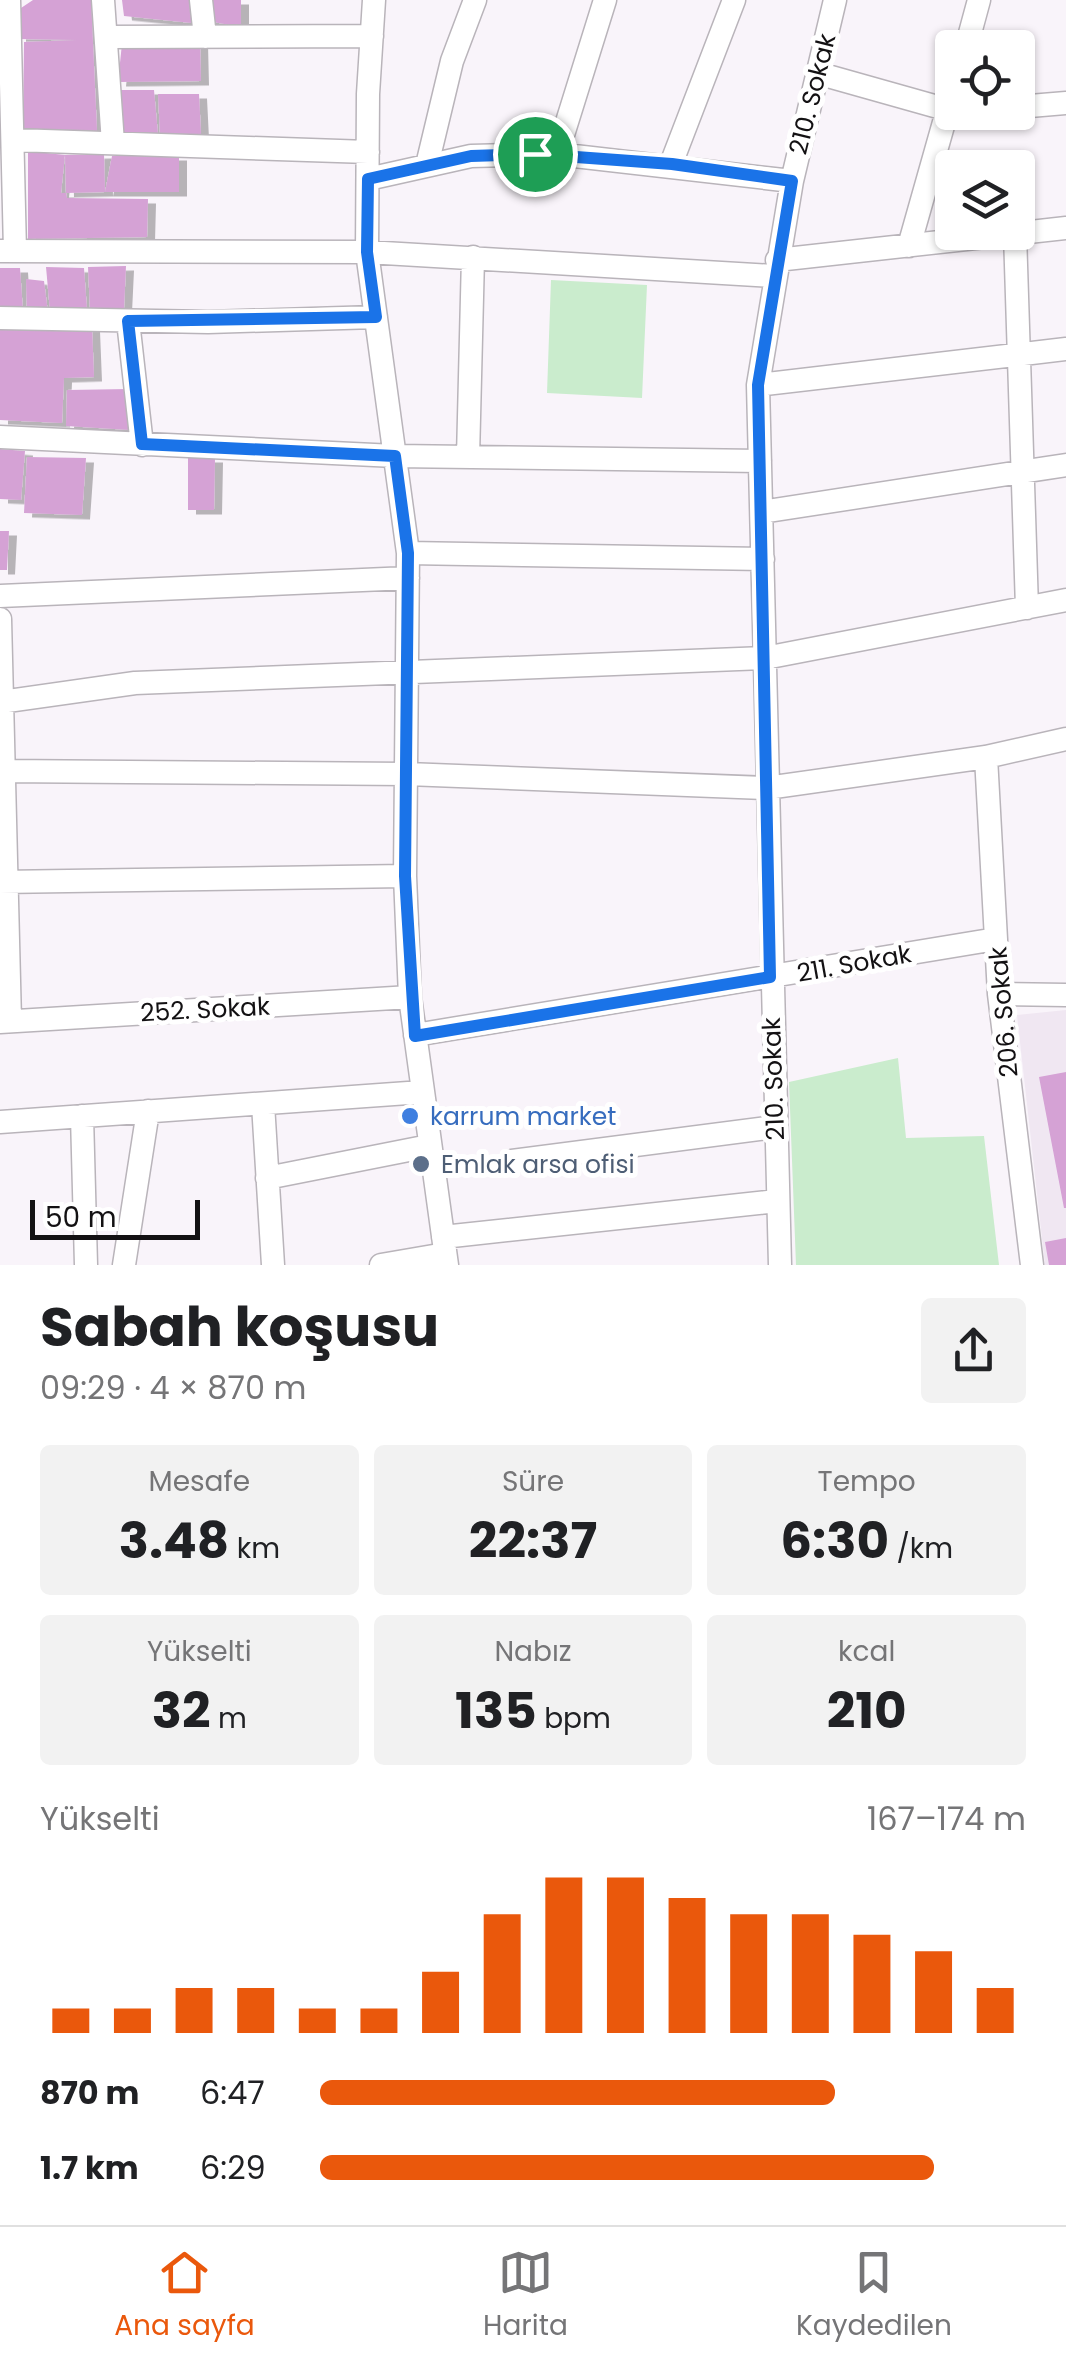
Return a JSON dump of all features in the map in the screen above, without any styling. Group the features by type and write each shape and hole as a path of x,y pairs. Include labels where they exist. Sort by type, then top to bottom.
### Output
{"street":[{"path":"4,0 15,140 8,251 367,252 775,268 935,243"},
{"path":"103,0 113,143"},
{"path":"201,0 205,37"},
{"path":"374,0 367,252 408,553 405,876 410,996 445,1252"},
{"path":"427,165 452,61 475,0"},
{"path":"556,154 606,0"},
{"path":"672,164 734,0"},
{"name":"210. Sokak","path":"780,1265 758,385 792,181 835,0"},
{"path":"971,30 980,0"},
{"path":"107,37 372,36"},
{"path":"818,73 935,102"},
{"path":"1035,106 1066,103"},
{"path":"909,246 944,130"},
{"path":"15,140 368,152"},
{"path":"368,179 471,156 556,154 672,164 792,181"},
{"path":"1035,232 1066,228"},
{"path":"1015,250 1028,608"},
{"path":"468,456 473,257"},
{"path":"0,318 128,321 376,317"},
{"path":"128,321 142,444"},
{"path":"758,385 1066,350"},
{"path":"0,437 395,456 760,461"},
{"path":"762,512 1066,465"},
{"path":"408,553 763,559"},
{"path":"0,596 408,578"},
{"path":"0,702 135,683 765,658 1066,600"},
{"path":"0,618 5,1021"},
{"path":"3,771 407,774 768,788 986,757 1066,739"},
{"name":"206. Sokak","path":"986,757 1000,994 1032,1265"},
{"path":"3,882 405,876"},
{"name":"211. Sokak","path":"415,1036 996,939"},
{"path":"1000,994 1066,995"},
{"name":"252. Sokak","path":"5,1021 410,996"},
{"path":"0,1122 422,1092"},
{"path":"262,1104 273,1265"},
{"path":"124,1265 148,1111"},
{"path":"82,1116 86,1265"},
{"path":"512,1160 774,1127"},
{"path":"267,1178 429,1146"},
{"path":"381,1265 777,1202"}],"shaded area":[{"path":"1066,1010 1066,1265 1045,1265 1017,1015"}],"green space":[{"path":"551,280 647,285 642,398 547,393"},
{"path":"898,1058 906,1138 984,1136 999,1265 796,1265 789,1082"}],"building":[{"path":"33,0 91,0 97,131 23,132 24,42 77,40 18,39 18,10"},
{"path":"122,0 190,0 192,23 124,16"},
{"path":"206,0 241,0 241,27 208,21"},
{"path":"123,34 200,40 201,81 118,82"},
{"path":"120,90 154,90 158,135 124,132"},
{"path":"158,94 199,94 201,134 160,134"},
{"path":"28,151 65,155 61,193 66,193 67,198 148,199 147,237 28,239"},
{"path":"104,154 105,192 66,193 65,155"},
{"path":"112,156 179,156 179,192 105,192"},
{"path":"126,266 124,308 90,309 88,267"},
{"path":"46,267 84,268 87,310 50,311"},
{"path":"0,268 20,268 23,312 0,312"},
{"path":"26,279 44,281 48,313 27,312"},
{"path":"92,327 94,377 64,378 62,423 0,420 0,328"},
{"path":"129,389 131,430 66,426 67,390"},
{"path":"0,449 25,451 21,500 0,499"},
{"path":"27,457 86,458 82,515 24,513"},
{"path":"188,458 215,458 214,510 188,510"},
{"path":"0,531 9,531 7,570 0,570"},
{"path":"1066,1072 1066,1208 1064,1208 1039,1077"},
{"path":"1066,1238 1066,1265 1049,1265 1045,1242"}],"place":[{"name":"karrum market","path":"410,1116"},
{"name":"Emlak arsa ofisi","path":"421,1164"}],"route":[{"path":"535,154 672,164 792,181 758,385 770,977 415,1036 405,876 408,553 395,456 142,444 128,321 376,317 367,252 368,179 471,156 535,154"}]}
